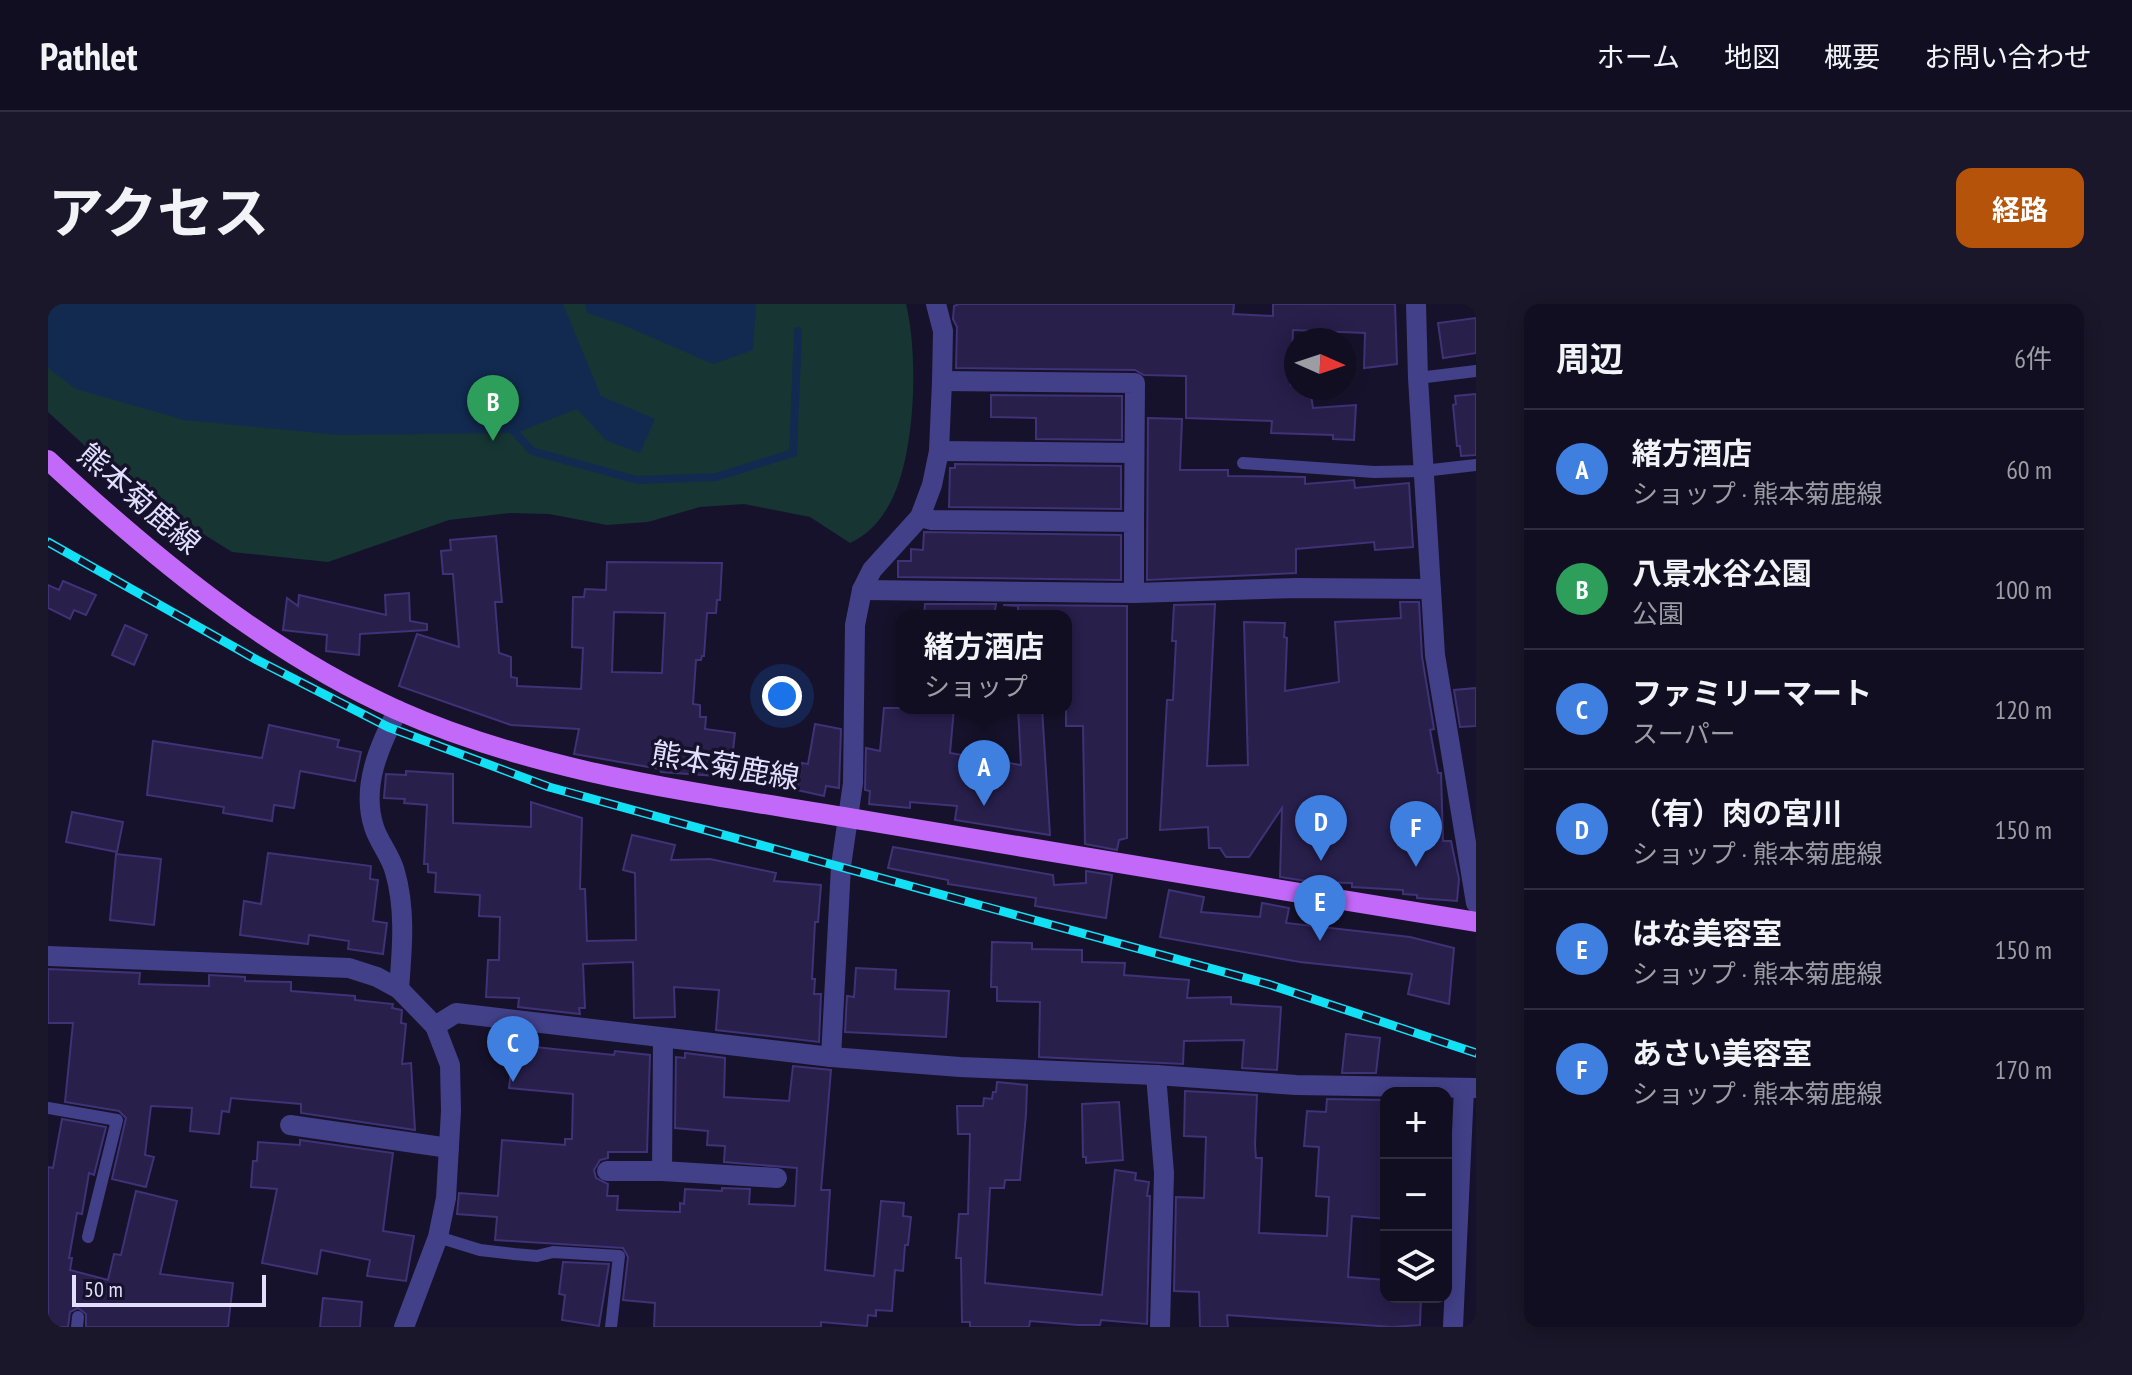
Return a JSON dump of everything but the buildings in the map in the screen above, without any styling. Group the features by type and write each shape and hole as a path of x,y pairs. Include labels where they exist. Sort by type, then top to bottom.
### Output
{"main road":[{"name":"熊本菊鹿線","path":"48,460 124,530 205,593 300,658 398,710 471,739 560,766 1476,922"}],"street":[{"path":"831,1057 841,866 853,783 855,625 862,590 872,570 920,517 932,485 939,451 942,381 943,331 936,304"},
{"path":"1416,304 1435,655 1476,903"},
{"path":"942,381 1135,383 1134,593"},
{"path":"939,451 1134,453"},
{"path":"920,517 932,520 1134,522"},
{"path":"862,590 1134,593 1297,588 1431,589"},
{"path":"398,710 371,775 368,805 375,830 395,870 402,905 399,989"},
{"path":"48,956 349,968 377,977 399,989 435,1026 450,1065 446,1198 438,1237 404,1327"},
{"path":"435,1026 456,1013 831,1057 960,1067 1156,1075 1296,1085 1470,1088 1453,1327"},
{"path":"662,1171 663,1038"},
{"path":"1156,1075 1164,1173 1160,1327"},
{"path":"290,1125 449,1148"},
{"path":"607,1171 777,1178"}],"lane":[{"path":"1418,378 1476,371"},
{"path":"1243,463 1374,472 1476,465"},
{"path":"48,1108 117,1120 88,1237"},
{"path":"438,1237 480,1250 514,1254 537,1256 553,1252 619,1256 611,1327"}],"green space":[{"path":"48,304 906,304 913,352 909,439 904,466 886,510 870,530 850,543 810,517 744,504 700,507 648,522 607,525 549,514 510,513 449,520 328,562 232,552 133,490 48,412"}],"water":[{"path":"48,304 563,304 601,396 655,419 640,453 607,441 577,409 516,433 339,435 184,420 76,389 48,368"},
{"path":"585,304 756,304 753,350 713,364 587,313"}],"waterway":[{"path":"510,427 532,451 637,480 716,477 793,453 798,331"}],"railway":[{"path":"48,542 257,660 388,727 549,787 1271,985 1476,1053"}],"place":[{"name":"八景水谷公園","path":"493,441"},
{"name":"緒方酒店","path":"984,806"},
{"name":"（有）肉の宮川","path":"1321,861"},
{"name":"あさい美容室","path":"1416,867"},
{"name":"はな美容室","path":"1320,941"},
{"name":"ファミリーマート","path":"513,1082"}]}
